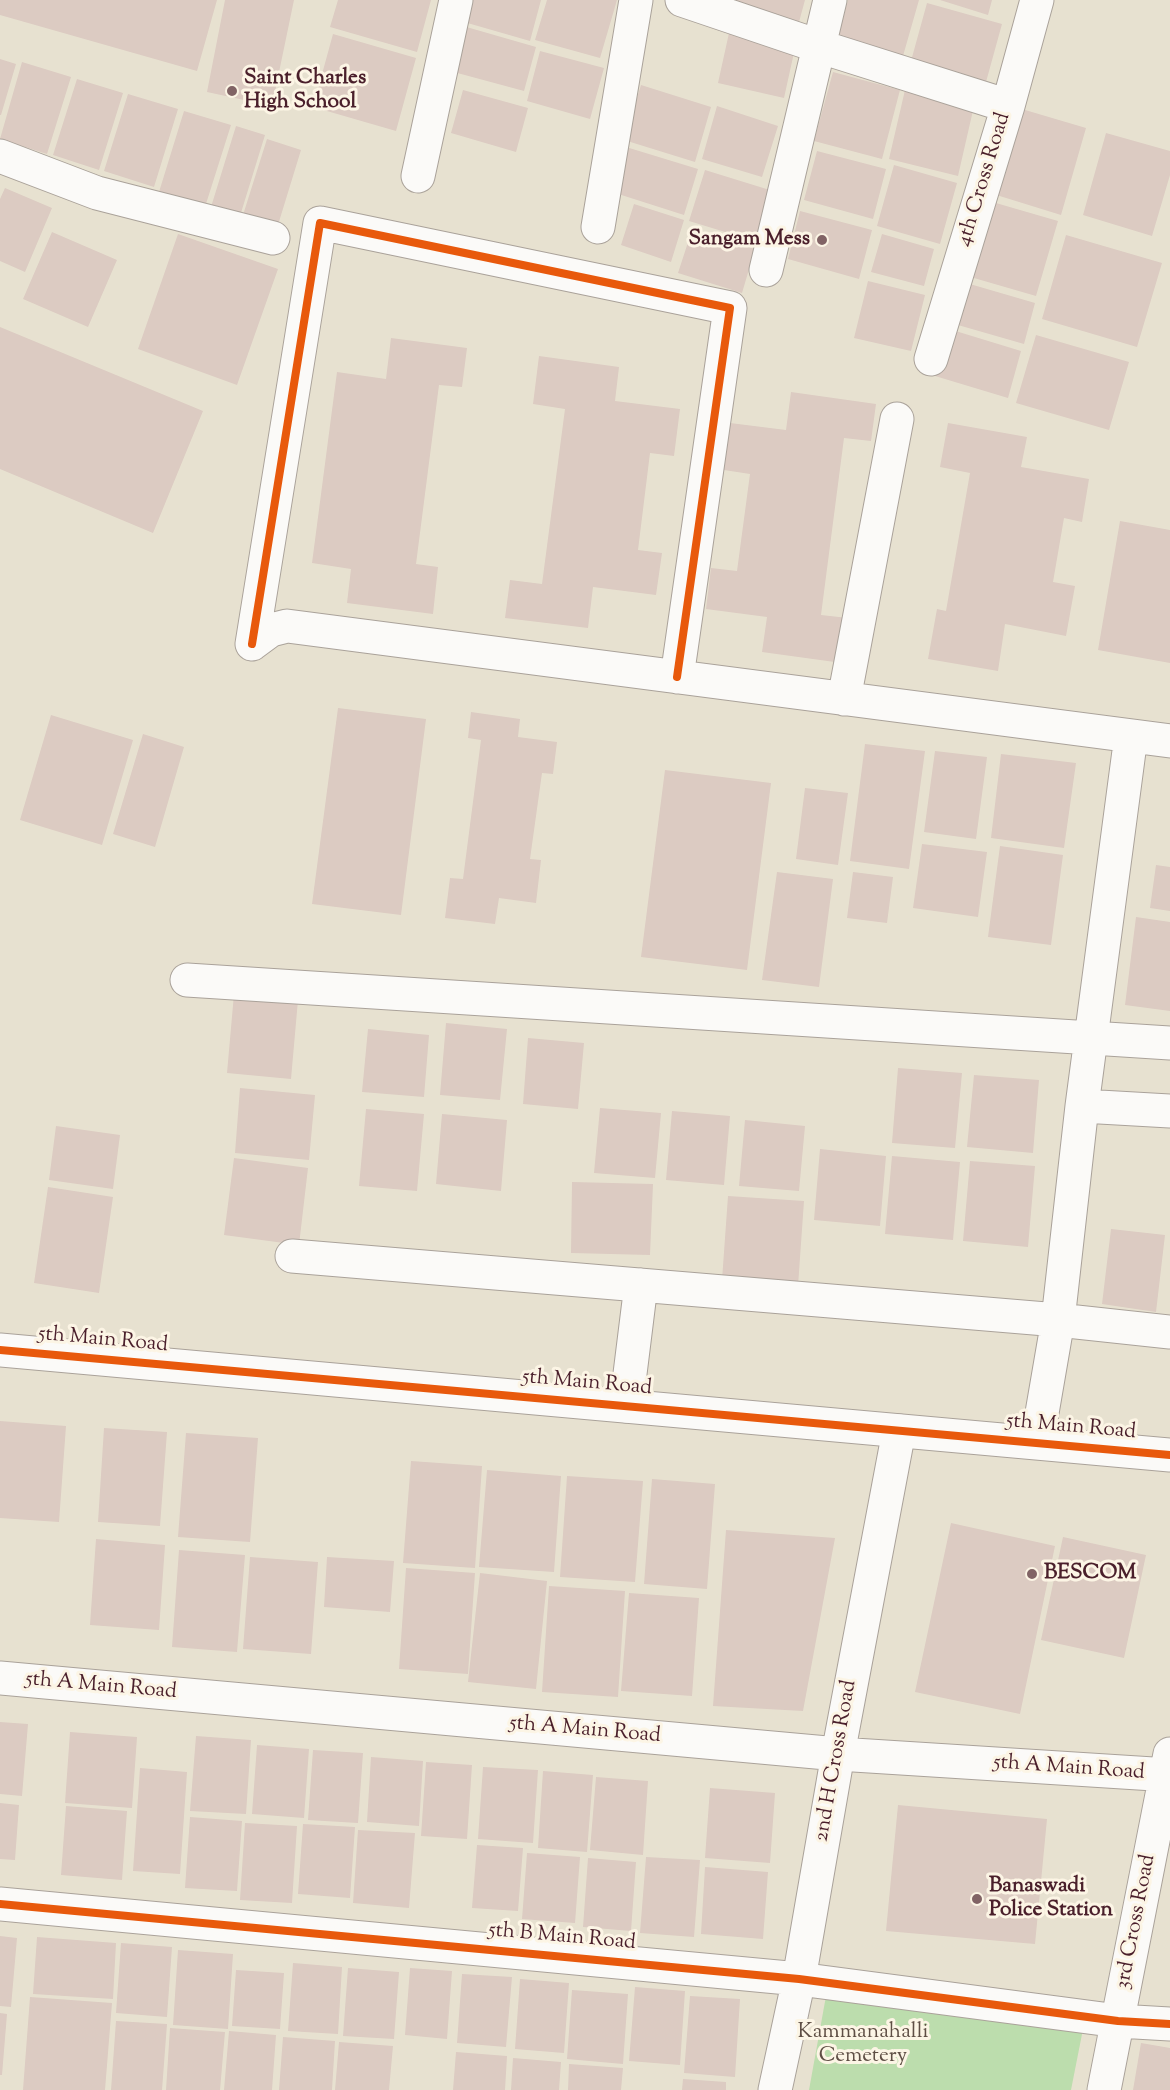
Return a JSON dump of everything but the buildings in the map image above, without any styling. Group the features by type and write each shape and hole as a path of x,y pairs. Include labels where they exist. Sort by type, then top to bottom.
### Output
{"street":[{"path":"418,176 456,0"},
{"path":"598,227 636,0"},
{"path":"682,0 1008,106"},
{"path":"766,270 830,0"},
{"name":"4th Cross Road","path":"931,359 1008,106 1037,0"},
{"path":"0,156 97,193 273,238"},
{"path":"677,677 730,308 320,223 252,644 271,630 287,626 844,699 1170,741"},
{"path":"844,699 897,419"},
{"path":"1037,1442 1058,1320 1082,1106 1131,736"},
{"path":"187,980 1170,1042"},
{"path":"1082,1106 1170,1111"},
{"path":"292,1256 1058,1320 1170,1332"},
{"path":"626,1406 641,1286"},
{"name":"5th Main Road","path":"0,1350 1170,1455"},
{"name":"2nd H Cross Road","path":"775,2090 799,1978 838,1754 899,1431"},
{"name":"5th A Main Road","path":"0,1678 838,1754 1169,1768"},
{"name":"3rd Cross Road","path":"1104,2090 1169,1768"},
{"name":"5th B Main Road","path":"0,1904 799,1978 1118,2021 1170,2024"}],"green space":[{"name":"Kammanahalli Cemetery","path":"826,1996 1084,2024 1071,2090 809,2090"}],"cycle path":[{"path":"252,644 320,223 730,308 677,677"},
{"path":"0,1350 1170,1455"},
{"path":"0,1904 799,1979 1118,2021 1170,2024"}],"place":[{"name":"Saint Charles High School","path":"232,91"},
{"name":"Sangam Mess","path":"822,240"},
{"name":"BESCOM","path":"1032,1574"},
{"name":"Banaswadi Police Station","path":"977,1899"}]}
